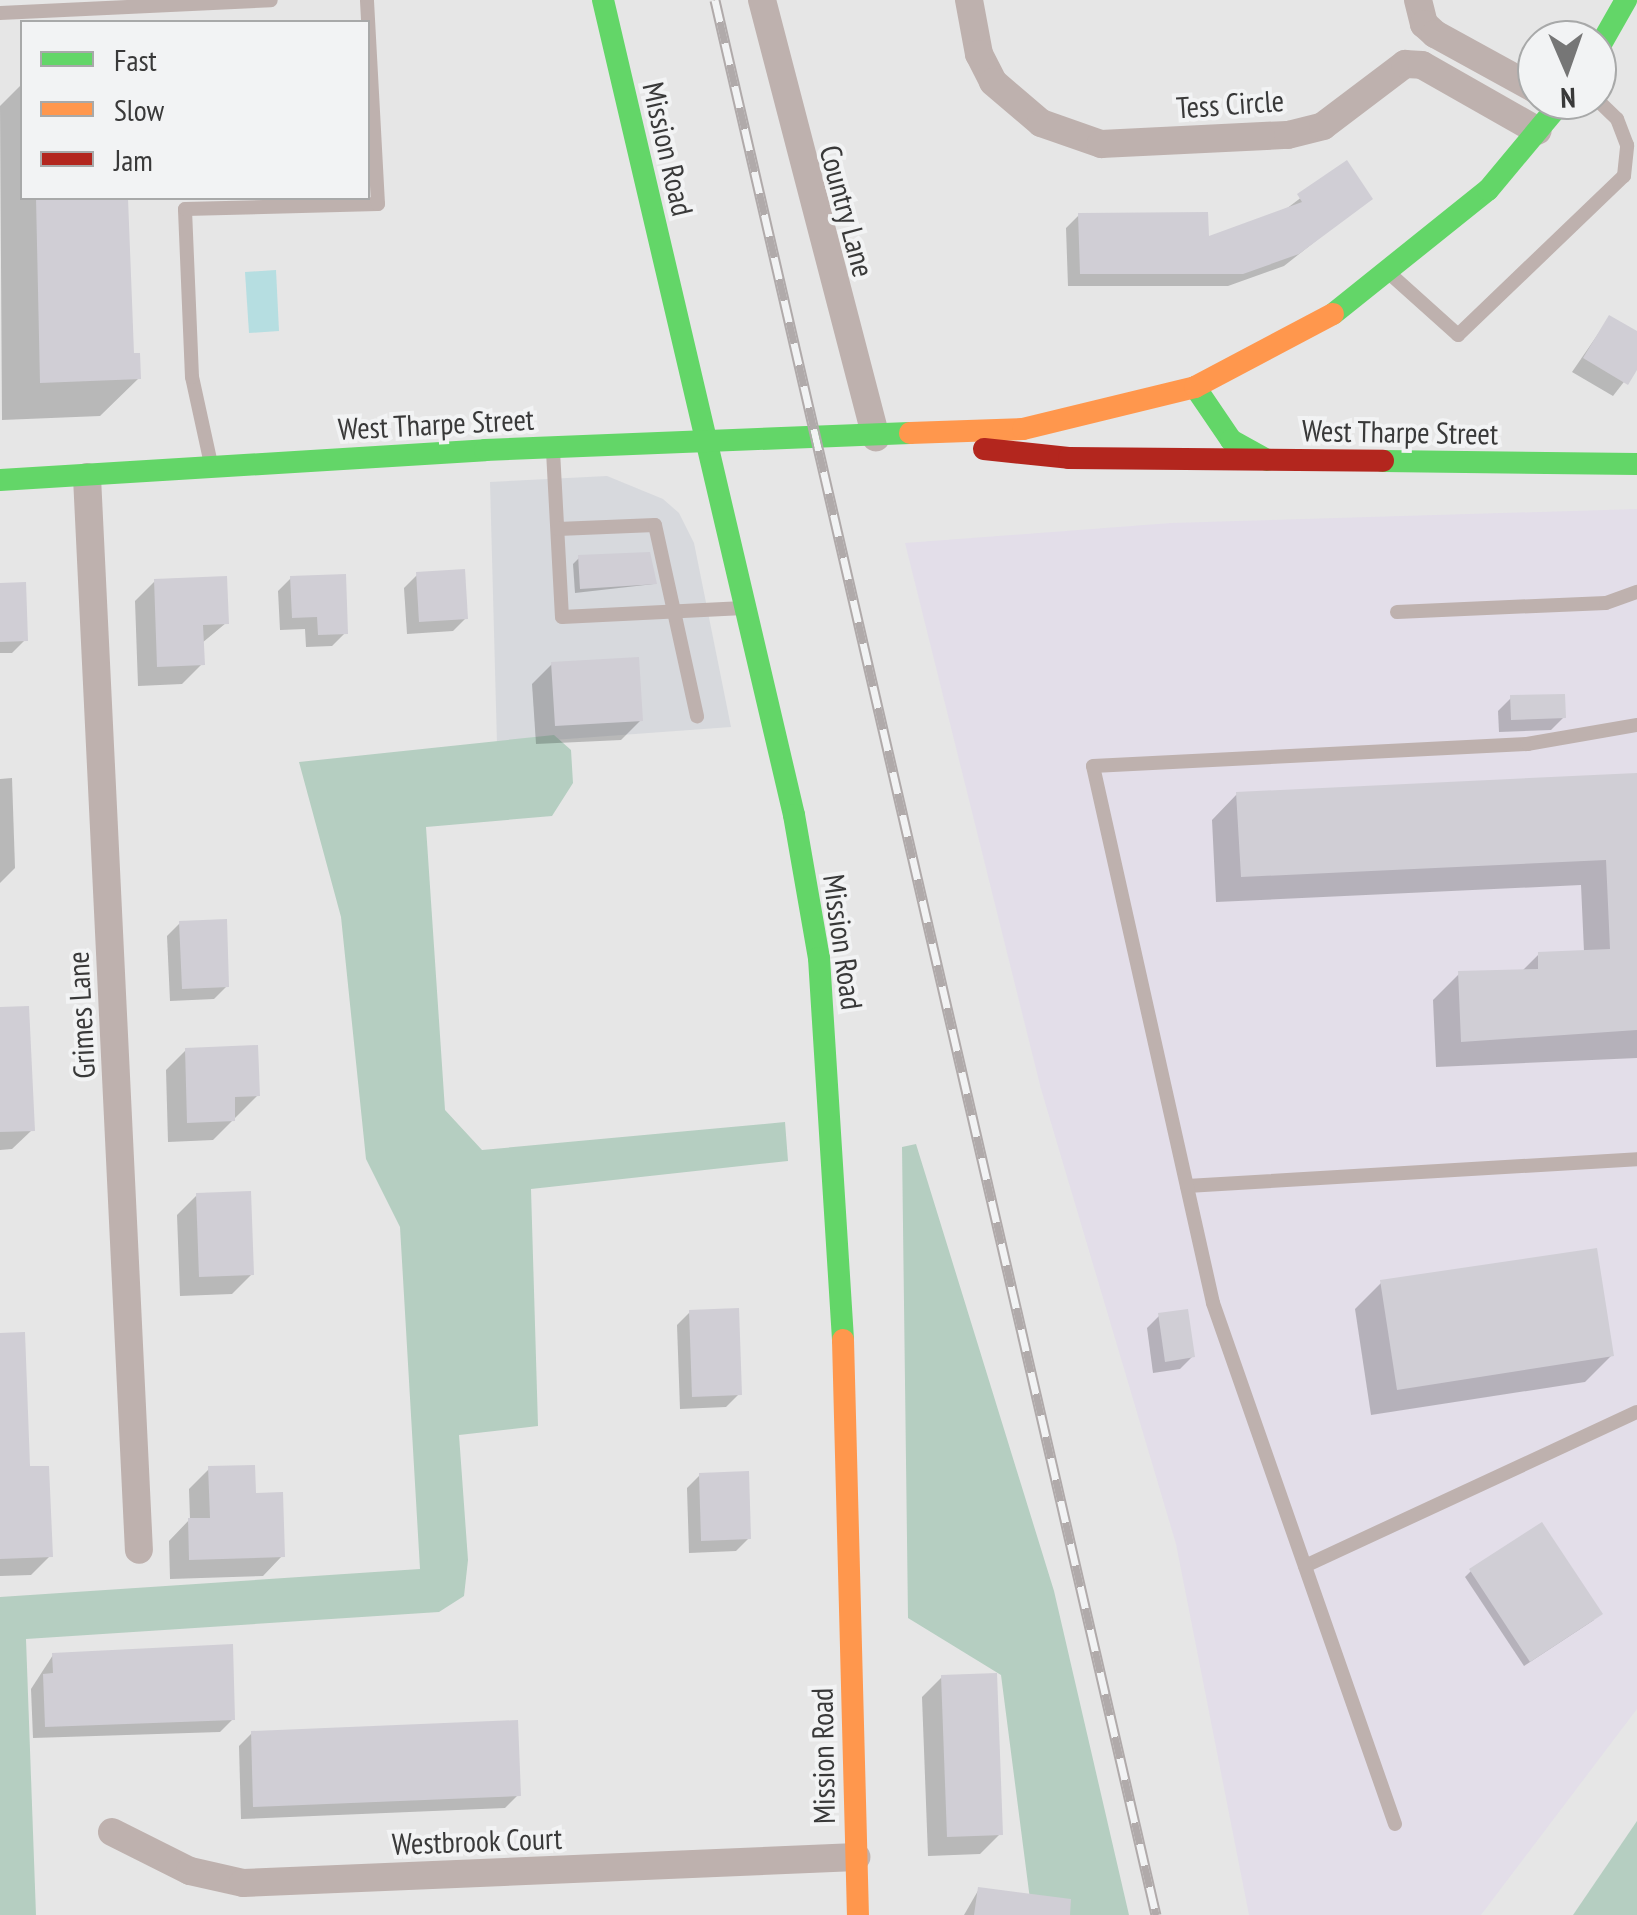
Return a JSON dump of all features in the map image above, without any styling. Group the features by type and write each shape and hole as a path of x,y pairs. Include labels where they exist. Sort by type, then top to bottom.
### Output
{"main road":[{"name":"Mission Road","path":"603,0 794,815 819,958 841,1252 858,1915"},
{"path":"876,436 1024,429 1195,387 1282,345 1389,273 1488,190 1538,132 1544,120"},
{"name":"West Tharpe Street","path":"1195,387 1230,440 1268,460 1637,464"},
{"name":"West Tharpe Street","path":"0,480 553,448 876,436"},
{"path":"876,436 1070,458 1268,460"}],"street":[{"name":"Country Lane","path":"762,0 876,436"},
{"name":"Tess Circle","path":"969,0 979,54 994,82 1041,123 1102,144 1288,135 1345,116 1405,64 1438,74"},
{"path":"1418,0 1424,24 1517,78"},
{"path":"1454,44 1438,74 1538,132"},
{"name":"Grimes Lane","path":"87,477 140,1550"},
{"name":"Westbrook Court","path":"112,1832 190,1871 243,1883 856,1857"}],"lane":[{"path":"0,13 271,0"},
{"path":"212,468 192,378 185,209 378,204 370,68"},
{"path":"1389,273 1458,335 1624,176 1627,145 1617,118"},
{"path":"553,448 562,618 744,608"},
{"path":"558,529 655,525 697,716"},
{"path":"1397,612 1606,603 1637,592"},
{"path":"1395,1824 1212,1303 1092,766 1527,744 1637,725"},
{"path":"1187,1186 1637,1159"},
{"path":"1305,1566 1637,1412"}],"shaded area":[{"path":"607,476 663,499 679,513 694,543 731,727 497,744 490,482"},
{"path":"1637,509 1637,1709 1481,1915 1249,1915 1176,1544 1041,1089 905,543 1171,523"}],"green space":[{"path":"554,735 571,750 573,783 552,816 426,827 445,1110 482,1150 785,1122 788,1161 531,1189 538,1426 459,1435 468,1560 464,1596 439,1612 26,1639 36,1915 0,1915 0,1597 420,1569 400,1227 366,1159 341,917 299,762"},
{"path":"916,1144 1054,1591 1129,1915 1032,1915 1001,1675 908,1618 902,1147"},
{"path":"1637,1821 1637,1915 1573,1915"}],"water":[{"path":"276,270 279,331 249,333 245,272"}],"building":[{"path":"1347,160 1373,199 1299,254 1243,274 1080,274 1078,213 1208,212 1209,236 1302,202 1297,194"},
{"path":"36,200 128,200 134,353 140,353 141,379 40,383"},
{"path":"1609,315 1637,331 1637,370 1628,385 1583,358"},
{"path":"650,552 657,584 580,589 578,555"},
{"path":"465,569 468,619 419,622 416,572"},
{"path":"346,574 348,634 318,635 317,617 292,618 290,576"},
{"path":"227,576 229,624 203,625 205,665 157,667 154,579"},
{"path":"26,582 28,641 0,642 0,583"},
{"path":"639,657 643,721 555,726 551,662"},
{"path":"1565,694 1566,718 1511,720 1510,695"},
{"path":"1637,773 1637,1030 1461,1042 1458,971 1538,969 1538,952 1610,949 1606,860 1241,877 1236,792"},
{"path":"227,919 229,987 182,989 179,921"},
{"path":"29,1006 35,1131 0,1132 0,1007"},
{"path":"258,1045 260,1096 235,1097 235,1121 187,1123 185,1048"},
{"path":"251,1191 254,1275 199,1277 196,1193"},
{"path":"1597,1248 1614,1356 1397,1390 1380,1280"},
{"path":"739,1308 742,1395 692,1397 689,1310"},
{"path":"1188,1309 1195,1357 1165,1362 1158,1313"},
{"path":"25,1332 30,1466 49,1466 53,1557 0,1559 0,1333"},
{"path":"255,1465 256,1493 283,1492 285,1557 189,1560 188,1518 210,1518 208,1466"},
{"path":"749,1471 751,1539 701,1541 699,1473"},
{"path":"1542,1522 1603,1614 1530,1662 1469,1569"},
{"path":"233,1644 235,1720 45,1727 43,1674 53,1673 52,1653"},
{"path":"997,1673 1003,1835 947,1837 941,1675"},
{"path":"518,1720 521,1796 253,1807 251,1731"},
{"path":"978,1887 1071,1899 1070,1915 974,1915"}],"railway":[{"path":"715,0 1156,1915"}],"traffic: fast":[{"path":"603,0 794,815 819,958 843,1340"},
{"path":"1615,20 1626,0"},
{"path":"1333,314 1488,190 1546,120"},
{"path":"1195,387 1231,440 1267,460"},
{"path":"0,480 485,450 910,433"},
{"path":"1383,461 1637,464"}],"traffic: slow":[{"path":"910,433 1023,429 1195,387 1333,314"},
{"path":"843,1340 858,1915"}],"traffic: jam":[{"path":"984,449 1069,458 1383,461"}]}
